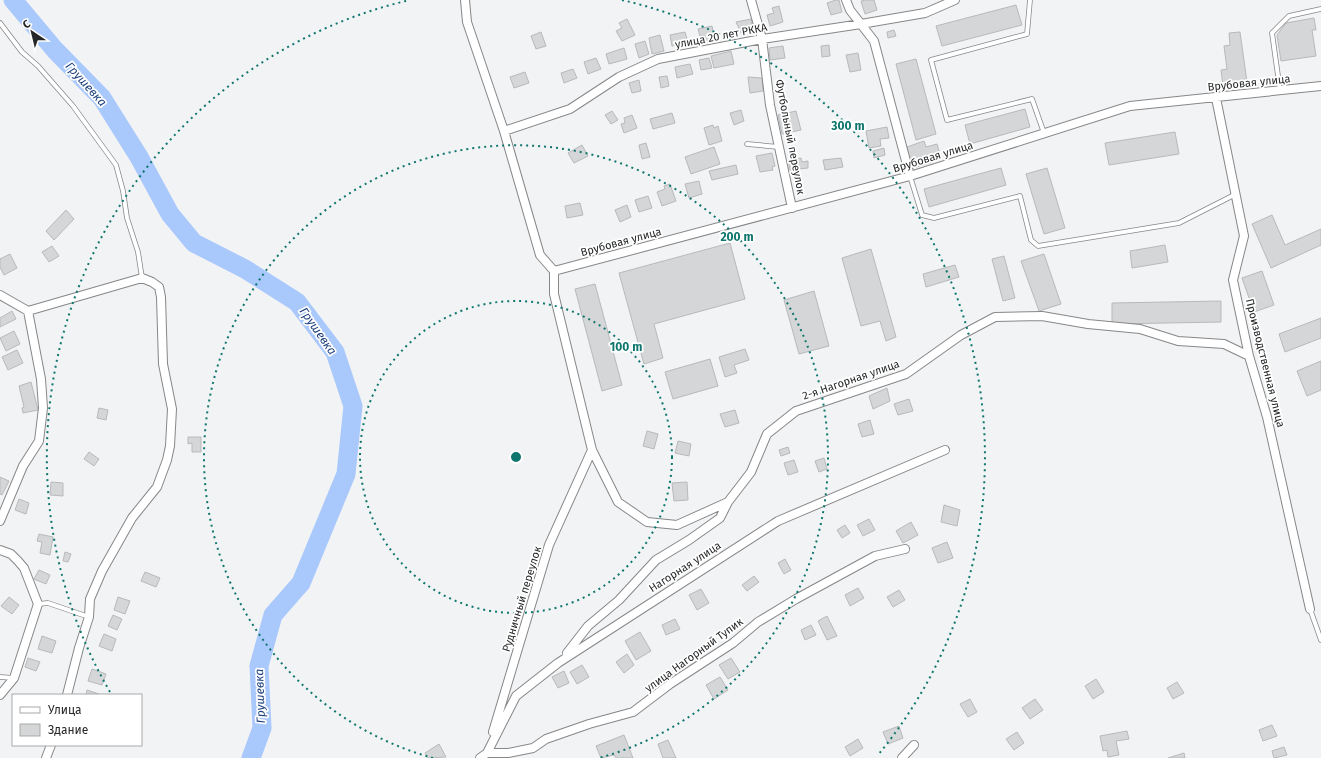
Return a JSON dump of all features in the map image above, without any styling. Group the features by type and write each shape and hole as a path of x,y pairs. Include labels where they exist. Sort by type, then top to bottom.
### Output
{"street":[{"path":"464,0 467,22 504,131 540,256 554,271 554,294 592,450"},
{"name":"Футбольный переулок","path":"750,0 762,39 770,105 792,208"},
{"path":"846,0 850,10 874,41 910,176"},
{"name":"улица 20 лет РККА","path":"504,131 570,109 619,76 658,59 762,39 925,13 955,0"},
{"name":"Врубовая улица","path":"554,271 910,176 1130,106 1321,86"},
{"name":"Производственная улица","path":"1216,98 1237,194 1244,236 1233,280 1249,356 1267,417 1310,609"},
{"path":"0,295 28,311 142,278 159,287 161,297 163,364 172,408 170,446 157,487 132,518 102,571 90,599 89,617 67,694"},
{"path":"0,521 23,466 39,441 42,414 41,380 28,311"},
{"name":"2-я Нагорная улица","path":"592,450 618,502 647,522 677,525 728,502 750,472 767,434 796,411 906,374 961,335 995,317 1042,316 1088,324 1140,329 1178,341 1224,344 1249,356"},
{"name":"Рудничный переулок","path":"484,756 549,545 592,450"},
{"name":"Нагорная улица","path":"484,756 516,696 558,663 778,520 945,450"},
{"path":"558,663 572,648 588,626 619,600 656,560 689,540 720,518 728,502"},
{"name":"улица Нагорный Тупик","path":"484,756 533,748 546,739 588,724 633,712 670,684 733,643 758,622 796,599 875,556 905,549"},
{"path":"0,550 11,554 24,568 38,604 14,678 0,695"},
{"path":"902,758 914,744"},
{"path":"46,758 51,746"}],"lane":[{"path":"1030,0 1027,34 931,60 947,120 1032,99 1044,133"},
{"path":"1280,90 1272,33 1289,16 1321,9"},
{"path":"0,23 22,52 38,66 73,106 116,165 123,191 127,218 138,252 142,278"},
{"path":"747,144 779,147"},
{"path":"910,176 922,215 934,218 1020,196 1031,240 1038,246 1179,223 1237,194"},
{"path":"38,604 48,604 89,617"},
{"path":"1310,609 1321,640"},
{"path":"0,677 14,678"}],"building":[{"path":"839,0 842,12 831,15 827,3"},
{"path":"874,0 877,10 865,14 861,1"},
{"path":"1016,5 1022,25 942,46 936,26"},
{"path":"779,6 783,22 770,26 767,15 774,13 772,8"},
{"path":"1314,18 1316,30 1312,30 1316,56 1281,61 1277,35 1286,23"},
{"path":"627,19 635,35 622,41 616,31 622,28 619,23"},
{"path":"751,19 753,31 741,33 736,22"},
{"path":"712,26 715,40 705,42 703,35 700,36 698,29"},
{"path":"894,30 896,36 888,38 887,32"},
{"path":"541,32 546,46 536,49 531,36"},
{"path":"685,32 688,43 672,46 670,35"},
{"path":"1240,32 1247,82 1223,86 1221,70 1227,69 1224,46 1230,45 1229,33"},
{"path":"660,35 664,51 652,54 649,38"},
{"path":"645,41 649,54 639,58 635,44"},
{"path":"829,45 830,56 822,57 821,46"},
{"path":"783,46 785,58 770,60 769,48"},
{"path":"624,48 627,59 609,64 606,54"},
{"path":"731,51 734,64 714,68 711,56"},
{"path":"858,53 861,70 850,72 846,55"},
{"path":"596,58 601,69 588,74 584,62"},
{"path":"709,58 712,68 701,70 699,60"},
{"path":"916,59 936,134 916,140 896,64"},
{"path":"690,64 693,74 677,78 675,67"},
{"path":"573,69 577,78 564,83 561,73"},
{"path":"525,72 529,83 514,88 510,77"},
{"path":"667,76 669,86 661,88 659,77"},
{"path":"748,77 762,78 763,91 750,93"},
{"path":"639,80 641,91 632,93 629,83"},
{"path":"1025,109 1030,127 970,144 965,125"},
{"path":"741,110 744,121 734,125 730,113"},
{"path":"612,111 618,120 611,124 605,115"},
{"path":"796,111 801,130 782,134 778,115"},
{"path":"672,113 675,123 653,129 650,119"},
{"path":"632,115 637,128 624,133 621,124 625,123 624,118"},
{"path":"713,125 714,128 718,126 722,141 709,145 704,128"},
{"path":"887,127 889,138 880,139 881,146 869,148 866,131"},
{"path":"1175,132 1179,154 1109,165 1105,143"},
{"path":"924,141 926,147 937,144 940,154 931,157 933,162 913,168 911,161 909,161 907,147"},
{"path":"646,143 650,157 642,159 639,145"},
{"path":"582,145 588,156 574,163 568,153"},
{"path":"714,147 720,164 691,174 685,157"},
{"path":"884,148 885,155 874,158 873,151"},
{"path":"772,153 775,166 772,167 773,170 760,172 756,156"},
{"path":"801,158 802,162 808,161 808,168 790,170 788,160"},
{"path":"841,158 843,167 825,170 823,160"},
{"path":"736,165 738,174 712,180 709,171"},
{"path":"1001,168 1006,185 929,207 924,189"},
{"path":"1047,168 1065,228 1044,234 1026,174"},
{"path":"699,181 702,194 689,198 685,184"},
{"path":"670,184 676,201 662,206 657,192 665,189 664,186"},
{"path":"648,196 652,208 639,212 635,200"},
{"path":"580,203 583,215 567,218 565,206"},
{"path":"627,205 631,217 620,222 615,210"},
{"path":"66,210 74,219 54,240 46,231"},
{"path":"1272,215 1285,245 1321,229 1321,245 1271,268 1252,224"},
{"path":"730,243 745,299 654,324 663,358 644,364 619,273"},
{"path":"1165,245 1168,262 1132,268 1130,251"},
{"path":"52,246 59,256 49,262 42,252"},
{"path":"871,249 896,337 886,341 880,321 861,326 842,258"},
{"path":"10,254 17,268 4,275 0,267 0,259"},
{"path":"1044,254 1061,304 1039,311 1021,261"},
{"path":"1004,256 1015,298 1003,301 992,259"},
{"path":"955,265 959,277 926,287 923,274"},
{"path":"1262,271 1274,305 1254,312 1242,278"},
{"path":"595,284 622,385 602,391 575,289"},
{"path":"814,291 829,346 799,354 784,300"},
{"path":"1221,301 1221,322 1112,324 1112,303"},
{"path":"12,311 16,319 0,327 0,318"},
{"path":"1321,318 1321,338 1285,352 1279,334"},
{"path":"14,331 20,344 6,351 0,338"},
{"path":"745,349 749,360 734,365 737,373 725,377 719,357"},
{"path":"17,350 23,363 8,370 2,357"},
{"path":"710,359 718,386 673,399 665,372"},
{"path":"1321,361 1321,390 1307,396 1297,371"},
{"path":"31,382 38,410 23,413 22,408 24,407 19,386"},
{"path":"887,388 890,401 873,409 869,396"},
{"path":"909,399 913,411 898,415 894,404"},
{"path":"99,408 108,410 106,420 97,418"},
{"path":"735,410 739,423 725,427 720,414"},
{"path":"870,420 874,434 862,437 858,424"},
{"path":"647,431 658,434 654,449 643,446"},
{"path":"188,437 201,437 201,452 192,452 192,443 188,444"},
{"path":"678,441 691,444 689,456 675,453"},
{"path":"788,447 790,453 781,456 779,450"},
{"path":"89,452 99,459 94,466 84,459"},
{"path":"824,458 827,469 819,472 815,461"},
{"path":"794,460 798,472 788,475 784,463"},
{"path":"0,477 9,481 2,495 0,494"},
{"path":"51,482 63,483 63,496 50,495"},
{"path":"687,482 688,500 674,501 672,483"},
{"path":"19,499 29,503 26,514 15,510"},
{"path":"944,505 960,510 957,526 941,522"},
{"path":"869,519 875,530 863,536 857,525"},
{"path":"911,522 918,535 903,543 896,531"},
{"path":"845,525 850,533 842,538 837,530"},
{"path":"39,534 53,537 50,555 40,553 42,542 37,541"},
{"path":"947,542 953,558 938,563 932,548"},
{"path":"65,552 71,554 68,562 63,561"},
{"path":"785,559 791,570 784,574 778,563"},
{"path":"39,570 50,575 46,584 34,579"},
{"path":"145,572 160,578 156,587 141,581"},
{"path":"754,576 759,582 747,591 742,585"},
{"path":"858,588 864,598 850,606 845,595"},
{"path":"701,589 709,603 697,610 689,595"},
{"path":"899,590 905,600 893,607 887,597"},
{"path":"9,597 19,605 12,614 1,606"},
{"path":"118,597 130,601 125,614 114,610"},
{"path":"113,615 122,619 117,630 108,626"},
{"path":"827,616 837,636 827,640 818,621"},
{"path":"675,619 680,629 666,635 662,625"},
{"path":"811,625 816,635 805,640 801,630"},
{"path":"640,632 651,651 636,660 625,641"},
{"path":"104,634 116,639 112,651 99,646"},
{"path":"42,636 56,641 52,653 38,649"},
{"path":"627,654 634,665 624,673 616,662"},
{"path":"28,658 40,662 36,671 25,667"},
{"path":"731,658 740,672 728,679 719,665"},
{"path":"582,665 589,677 577,684 570,672"},
{"path":"92,669 106,674 102,685 88,681"},
{"path":"564,671 569,683 558,688 552,677"},
{"path":"720,677 728,690 714,699 706,685"},
{"path":"1096,679 1104,692 1093,699 1085,686"},
{"path":"1177,682 1184,693 1173,699 1167,688"},
{"path":"87,690 99,694 86,694"},
{"path":"970,699 977,712 968,717 960,704"},
{"path":"1035,699 1043,710 1030,719 1022,708"},
{"path":"1272,725 1277,736 1263,741 1259,730"},
{"path":"899,726 903,738 888,744 883,732"},
{"path":"1127,731 1129,739 1116,741 1119,755 1108,757 1107,750 1103,751 1100,736"},
{"path":"1017,732 1024,743 1014,750 1006,739"},
{"path":"624,735 633,758 616,758 614,755 601,758 596,746"},
{"path":"858,739 863,748 850,756 845,747"},
{"path":"668,740 676,758 663,758 658,744"},
{"path":"439,744 446,757 428,758 425,753"},
{"path":"1284,747 1287,755 1274,758 1272,751"},
{"path":"1184,753 1185,758 1168,758"}],"waterway":[{"name":"Грушевка","path":"13,0 55,50 102,98 139,157 170,214 194,243 245,269 297,302 335,352 353,406 346,474 301,583 273,615 259,666 262,728 251,758"}]}
